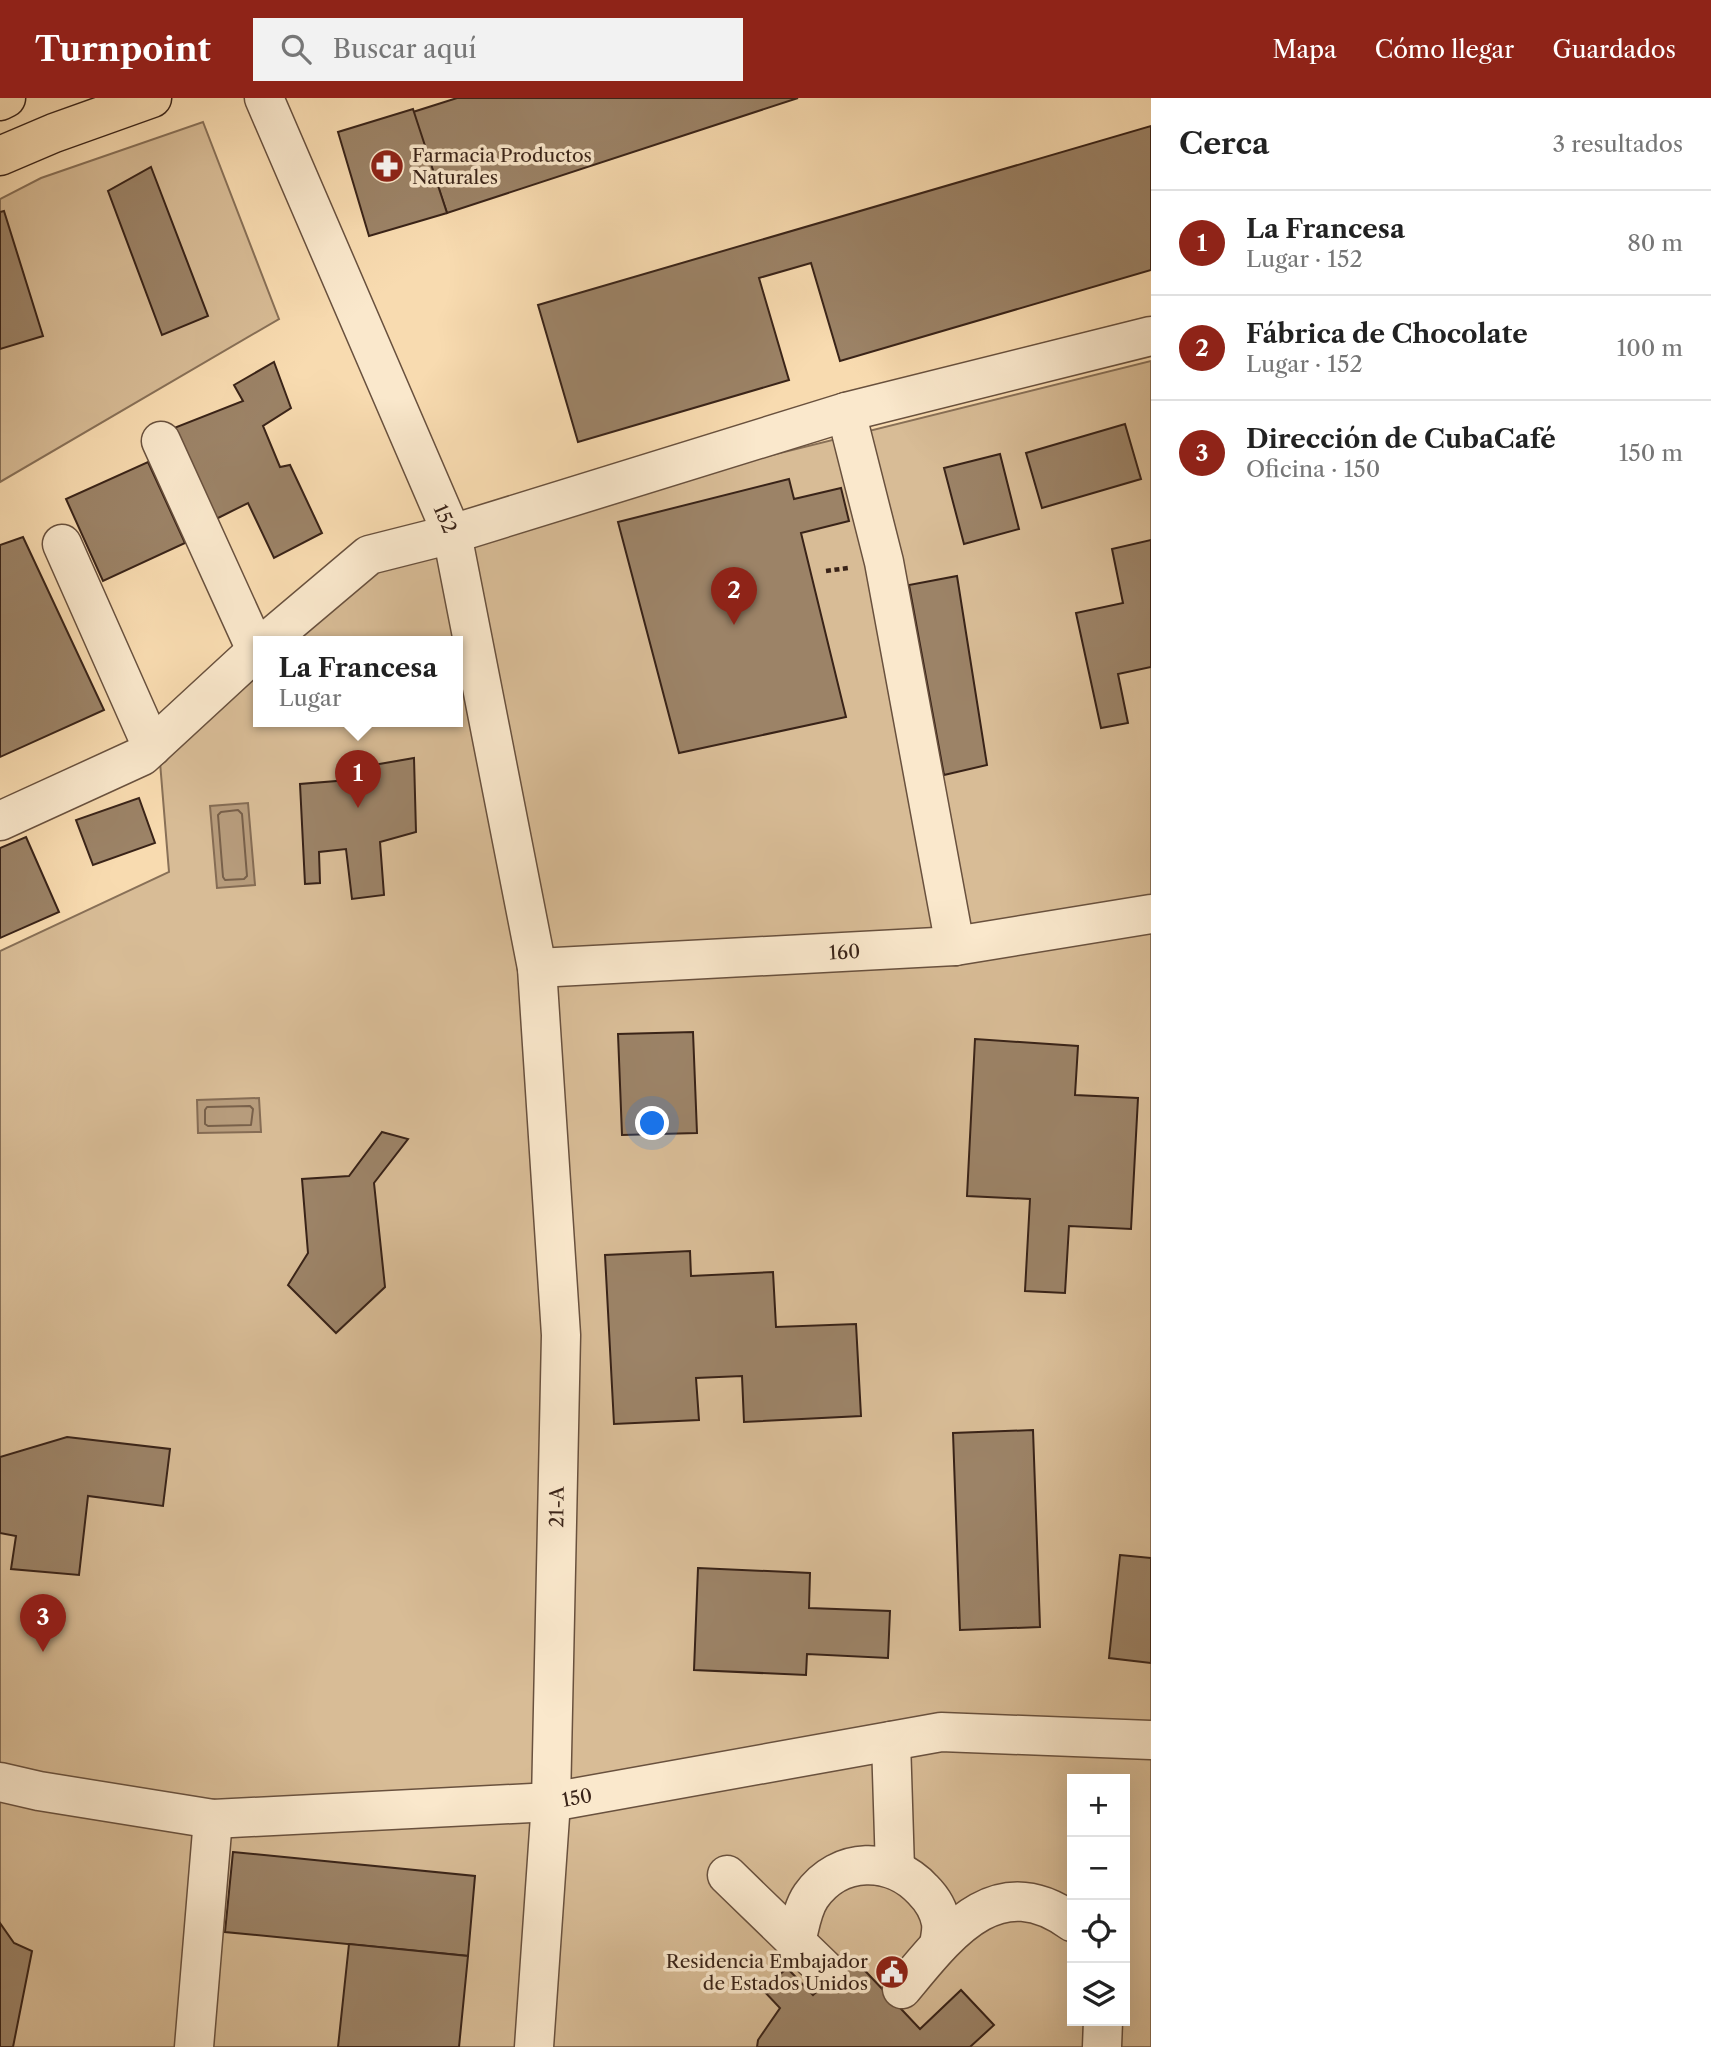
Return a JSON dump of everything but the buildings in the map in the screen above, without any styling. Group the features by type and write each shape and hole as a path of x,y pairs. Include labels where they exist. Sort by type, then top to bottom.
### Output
{"main road":[{"path":"0,101 6,98"},
{"path":"0,156 54,133 152,98"}],"street":[{"name":"152","path":"264,98 452,534 537,968"},
{"path":"273,636 369,555 452,534 846,412 1151,336"},
{"path":"846,412 884,562 955,946"},
{"path":"161,441 255,636"},
{"path":"62,544 152,747"},
{"path":"3,811 142,756 253,653"},
{"name":"160","path":"537,968 955,946 1151,914"},
{"name":"21-A","path":"534,2047 551,1802 561,1335 537,968"},
{"name":"150","path":"0,1782 39,1791 213,1819 551,1802 941,1732 1151,1740"},
{"path":"891,1741 895,1869"},
{"path":"194,2047 213,1819"},
{"path":"796,1942 802,1917 811,1897 826,1880 846,1869 871,1864 895,1869 914,1880 932,1900 941,1923 939,1945"},
{"path":"727,1875 826,1971"},
{"path":"902,1989 957,1926 979,1910 1005,1902 1031,1902 1057,1910 1067,1918"},
{"path":"1102,2047 1103,2026"}],"shaded area":[{"path":"203,122 279,319 0,482 0,199 41,178"},
{"path":"1151,361 1151,2047 0,2047 0,951 169,872 160,762 253,670 253,727 463,727 463,636 288,636 369,555"}],"water":[{"path":"248,803 255,885 217,888 210,806"},
{"path":"259,1098 261,1132 198,1133 197,1100"}],"place":[{"name":"Farmacia Productos Naturales","path":"387,166"},
{"name":"Fábrica de Chocolate","path":"734,625"},
{"name":"La Francesa","path":"358,808"},
{"name":"Dirección de CubaCafé","path":"43,1652"},
{"name":"Residencia Embajador de Estados Unidos","path":"892,1972"}]}
